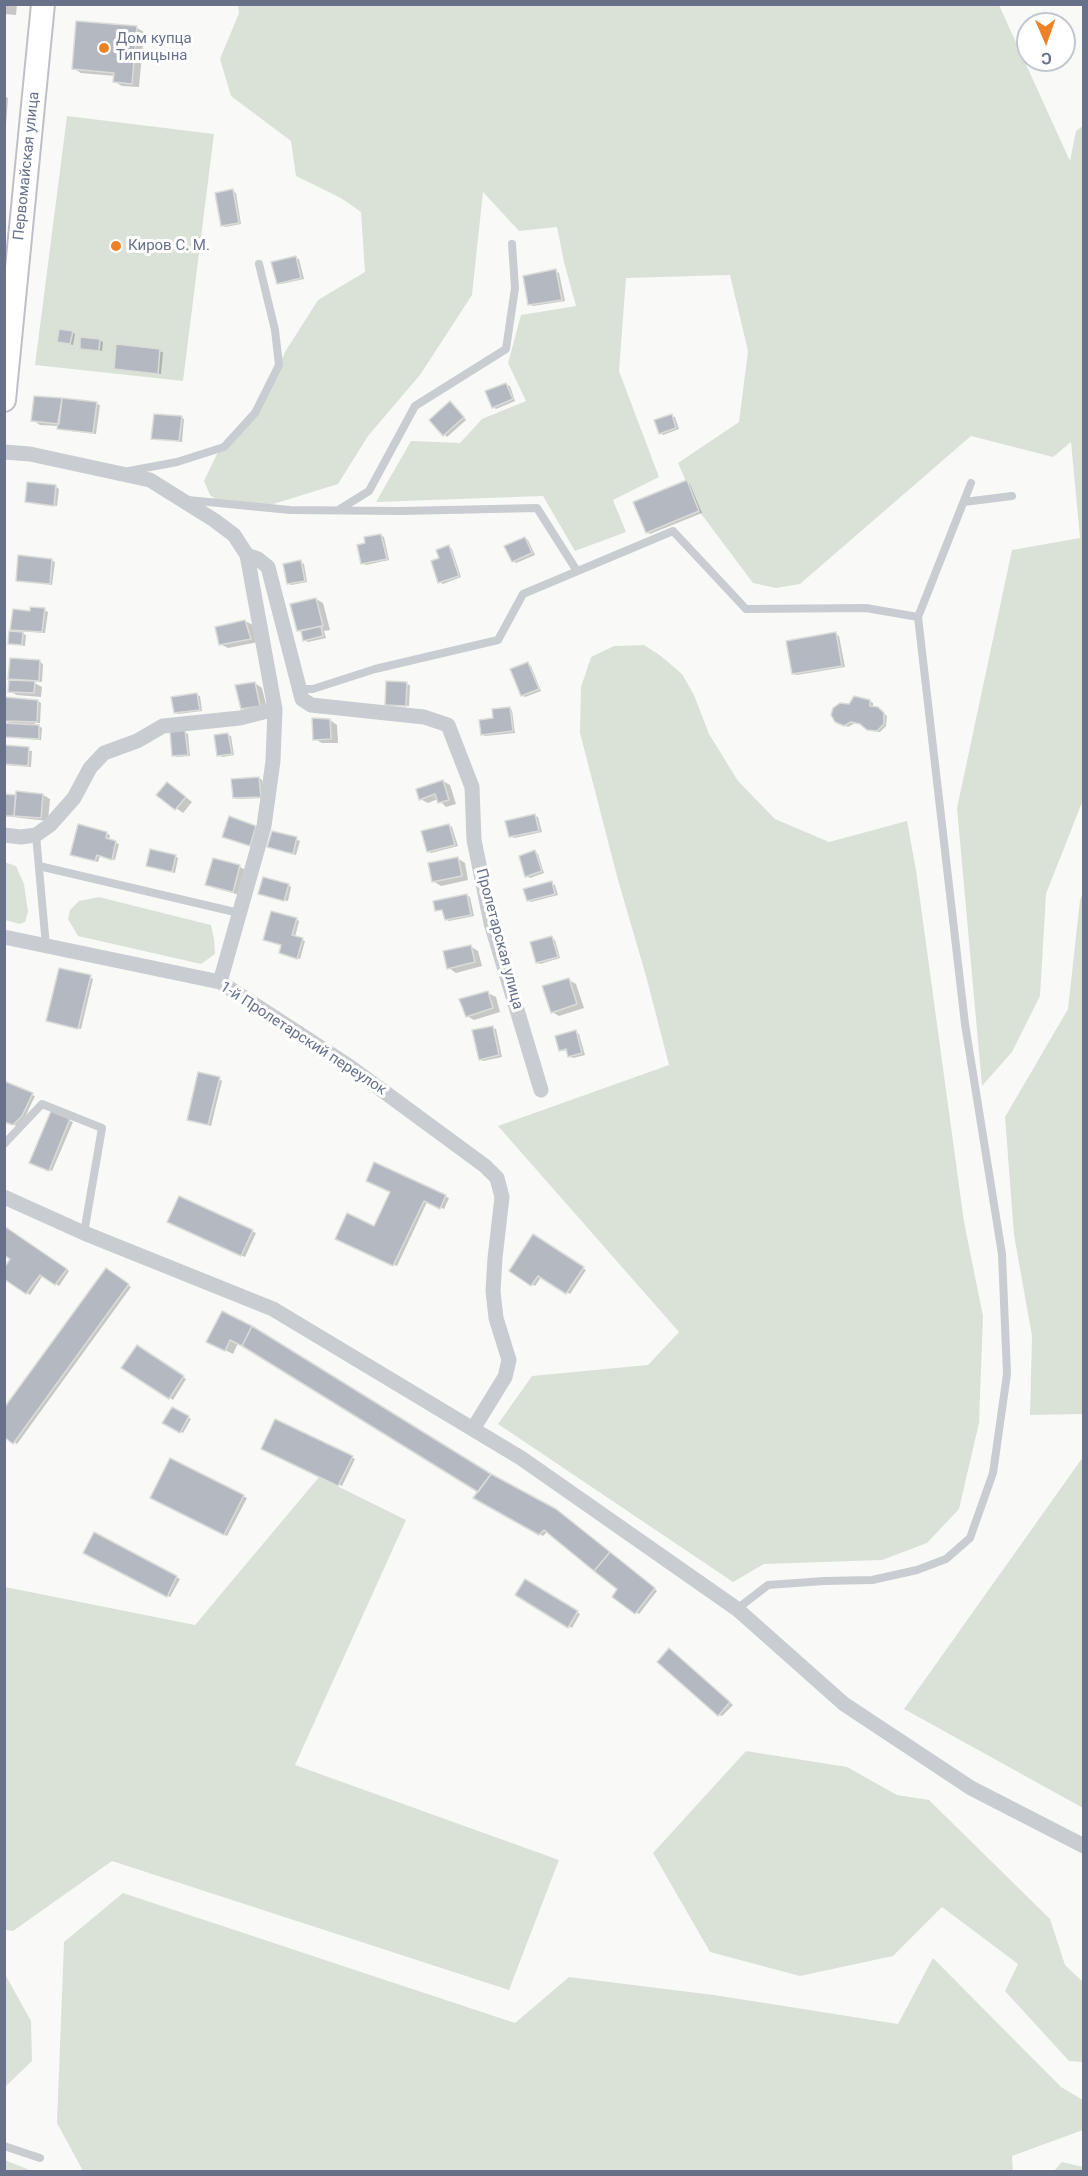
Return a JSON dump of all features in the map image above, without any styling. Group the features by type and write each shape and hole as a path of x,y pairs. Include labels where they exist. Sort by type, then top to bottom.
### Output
{"main road":[{"name":"Первомайская улица","path":"4,400 43,4"}],"street":[{"path":"4,452 30,454 150,480 234,535 248,555 275,709 273,761 264,826 220,982"},
{"path":"248,555 268,567 300,689"},
{"name":"Пролетарская улица","path":"300,689 302,699 311,705 424,717 448,725 472,787 474,840 491,923 541,1090"},
{"path":"4,835 21,837 36,834 50,825 74,798 90,768 104,753 137,741 163,726 240,718 275,709"},
{"name":"1-й Пролетарский переулок","path":"4,937 220,982 349,1066 485,1166 497,1178 502,1197 493,1291 496,1318 509,1360 505,1377 473,1429"},
{"path":"4,1197 84,1233 273,1309 473,1429 521,1458 737,1609 844,1704 971,1788 1083,1846"}],"lane":[{"path":"340,509 369,491 415,406 506,349 514,288 512,244"},
{"path":"119,473 177,462 224,447 255,413 279,365 275,330 258,264"},
{"path":"737,1609 768,1586 872,1580 917,1570 946,1559 970,1538 993,1473 1007,1374 1002,1254 965,1024 918,617 971,483"},
{"path":"964,502 1012,496"},
{"path":"179,499 290,510 401,511 537,508 577,571"},
{"path":"300,689 313,689 375,669 498,640 523,594 673,531 746,609 866,608 918,617"},
{"path":"36,834 46,946"},
{"path":"39,866 239,913"},
{"path":"4,1144 42,1104 102,1128 84,1233"},
{"path":"4,2146 40,2158"}],"shaded area":[{"path":"238,5 999,5 1016,42 1016,72 1029,72 1070,161 1076,131 1084,125 1083,800 1046,894 1040,996 1012,1052 982,1086 957,808 1012,550 1080,538 1071,442 1053,457 971,436 800,584 776,588 753,583 699,511 678,463 739,422 748,351 730,275 626,278 619,371 659,477 613,500 626,532 575,551 543,496 376,502 411,441 460,443 482,419 526,401 508,363 521,315 576,306 557,227 519,231 483,192 472,295 420,375 368,436 338,484 267,506 221,503 210,495 204,481 217,454 262,406 285,352 318,300 365,272 361,212 341,198 296,176 291,141 231,96 220,59 239,13"},
{"path":"67,116 214,134 183,381 35,365"},
{"path":"644,645 682,674 694,695 709,734 738,781 775,819 829,842 907,821 916,870 964,1222 983,1316 979,1423 959,1509 927,1543 882,1560 764,1564 733,1582 498,1424 532,1376 648,1365 679,1332 498,1126 669,1065 580,733 581,687 591,657 614,646"},
{"path":"4,862 16,866 24,884 28,912 25,922 20,924 5,920"},
{"path":"1083,892 1083,1414 1030,1415 1032,1336 1014,1235 1005,1117 1068,1009 1080,900"},
{"path":"99,897 211,925 215,954 201,964 78,936 68,919 70,910 79,901"},
{"path":"1083,1457 1083,1808 904,1709"},
{"path":"319,1477 406,1520 295,1765 559,1860 509,1990 112,1861 13,1931 5,1930 5,1587 195,1625"},
{"path":"746,1751 847,1767 897,1795 929,1800 1050,1919 1065,1965 1083,1982 1083,2062 1069,2061 1005,1991 1018,1964 942,1907 893,1956 800,1976 710,1952 653,1853"},
{"path":"123,1893 515,2023 569,1977 714,1995 898,2024 933,1958 1061,2087 1083,2100 1083,2130 1012,2156 1013,2172 83,2171 57,2123 64,1942"},
{"path":"5,1974 31,2021 32,2061 5,2087"},
{"path":"5,2160 32,2171 5,2171"},
{"path":"1062,2162 1083,2167 1083,2171 1054,2171"}],"building":[{"name":"Дом купца Типицына","path":"76,21 137,26 132,84 113,82 114,73 72,69"},
{"path":"233,189 239,223 221,226 215,193"},
{"path":"296,256 301,278 277,284 271,262"},
{"path":"556,269 562,300 528,305 523,276"},
{"path":"59,329 73,331 70,344 57,342"},
{"path":"80,337 100,339 99,351 80,349"},
{"path":"116,344 160,349 158,374 114,369"},
{"path":"506,383 513,399 492,408 485,391"},
{"path":"34,396 62,398 59,424 31,421"},
{"path":"62,398 97,402 93,433 57,429"},
{"path":"450,401 464,417 443,436 429,420"},
{"path":"154,414 182,416 179,441 151,439"},
{"path":"672,414 676,428 659,434 654,420"},
{"path":"687,480 699,511 646,533 633,502"},
{"path":"27,482 56,485 54,506 25,502"},
{"path":"381,534 387,559 361,564 357,545 365,543 364,537"},
{"path":"525,537 532,553 512,562 504,546"},
{"path":"449,545 459,576 438,583 431,561 439,558 436,550"},
{"path":"18,555 52,559 50,584 16,581"},
{"path":"301,560 305,581 287,584 283,564"},
{"path":"316,598 323,626 297,631 290,604"},
{"path":"30,607 45,608 42,632 10,630 13,609 30,611"},
{"path":"245,620 251,639 219,645 215,627"},
{"path":"321,626 323,636 303,641 301,631"},
{"path":"9,631 23,632 22,645 8,644"},
{"path":"836,632 842,666 792,674 786,641"},
{"path":"10,658 40,660 39,681 8,679"},
{"path":"528,662 539,689 521,696 510,669"},
{"path":"9,680 35,681 34,693 8,692"},
{"path":"386,681 407,682 406,706 385,705"},
{"path":"255,682 260,706 241,709 235,685"},
{"path":"197,693 200,710 174,713 171,697"},
{"path":"854,696 870,700 870,706 878,707 884,713 884,724 877,731 867,730 860,724 851,722 844,726 835,722 831,715 833,708 840,703 849,704"},
{"path":"4,697 38,700 37,722 4,721"},
{"path":"510,707 513,731 481,735 479,720 493,718 492,709"},
{"path":"312,718 330,719 331,739 313,740"},
{"path":"4,723 39,725 39,739 4,737"},
{"path":"185,730 188,755 172,756 170,732"},
{"path":"228,733 232,754 217,756 214,735"},
{"path":"4,745 29,747 28,766 4,764"},
{"path":"259,777 261,797 233,798 231,779"},
{"path":"443,780 449,800 438,803 435,794 419,800 416,789"},
{"path":"167,782 186,797 175,810 156,795"},
{"path":"16,791 43,794 41,818 14,816"},
{"path":"4,794 16,795 14,816 4,816"},
{"path":"535,814 539,831 509,837 505,821"},
{"path":"229,816 256,826 250,846 222,837"},
{"path":"78,824 107,832 106,838 116,841 112,860 97,855 95,861 70,855"},
{"path":"449,824 455,845 427,852 421,831"},
{"path":"272,831 297,837 293,854 267,847"},
{"path":"150,849 176,855 172,872 146,866"},
{"path":"535,850 542,871 525,877 519,856"},
{"path":"458,857 462,876 432,882 428,863"},
{"path":"213,858 240,865 233,892 205,885"},
{"path":"263,877 289,884 284,901 258,894"},
{"path":"552,881 555,894 527,901 523,889"},
{"path":"467,894 471,915 445,920 442,910 435,911 433,901"},
{"path":"271,911 297,918 292,935 303,938 297,959 279,953 281,945 263,940"},
{"path":"552,936 558,957 536,963 530,942"},
{"path":"471,945 475,962 447,969 443,951"},
{"path":"59,968 91,975 78,1029 46,1021"},
{"path":"569,978 577,1004 551,1013 542,986"},
{"path":"488,991 493,1008 466,1017 459,999"},
{"path":"493,1026 499,1055 479,1060 472,1030"},
{"path":"576,1030 582,1053 568,1057 566,1049 559,1051 555,1036"},
{"path":"198,1072 220,1077 208,1125 187,1120"},
{"path":"4,1081 33,1093 22,1116 13,1125 4,1122"},
{"path":"51,1111 70,1119 49,1171 29,1163"},
{"path":"374,1162 446,1195 440,1209 424,1201 393,1266 335,1239 347,1213 374,1226 390,1192 366,1181"},
{"path":"179,1196 253,1230 241,1256 167,1222"},
{"path":"4,1226 67,1269 55,1285 40,1275 26,1294 4,1279 4,1268 10,1259 4,1255"},
{"path":"533,1234 584,1267 566,1294 538,1276 531,1286 509,1271"},
{"path":"106,1268 129,1284 13,1444 4,1437 4,1408"},
{"path":"222,1311 252,1326 242,1346 230,1340 225,1351 206,1342"},
{"path":"252,1326 491,1474 478,1492 242,1346"},
{"path":"137,1345 184,1376 169,1399 121,1368"},
{"path":"172,1407 189,1416 180,1433 162,1423"},
{"path":"275,1419 353,1456 338,1486 261,1449"},
{"path":"170,1458 244,1495 224,1535 150,1498"},
{"path":"491,1474 556,1509 610,1552 594,1571 544,1530 539,1535 473,1498"},
{"path":"94,1532 177,1576 167,1597 83,1553"},
{"path":"610,1552 655,1588 635,1614 612,1597 617,1589 594,1571"},
{"path":"525,1579 578,1611 568,1628 515,1595"},
{"path":"669,1648 730,1702 718,1716 657,1662"}],"place":[{"name":"Дом купца Типицына","path":"104,48"},
{"name":"Киров С. М.","path":"116,246"}]}
